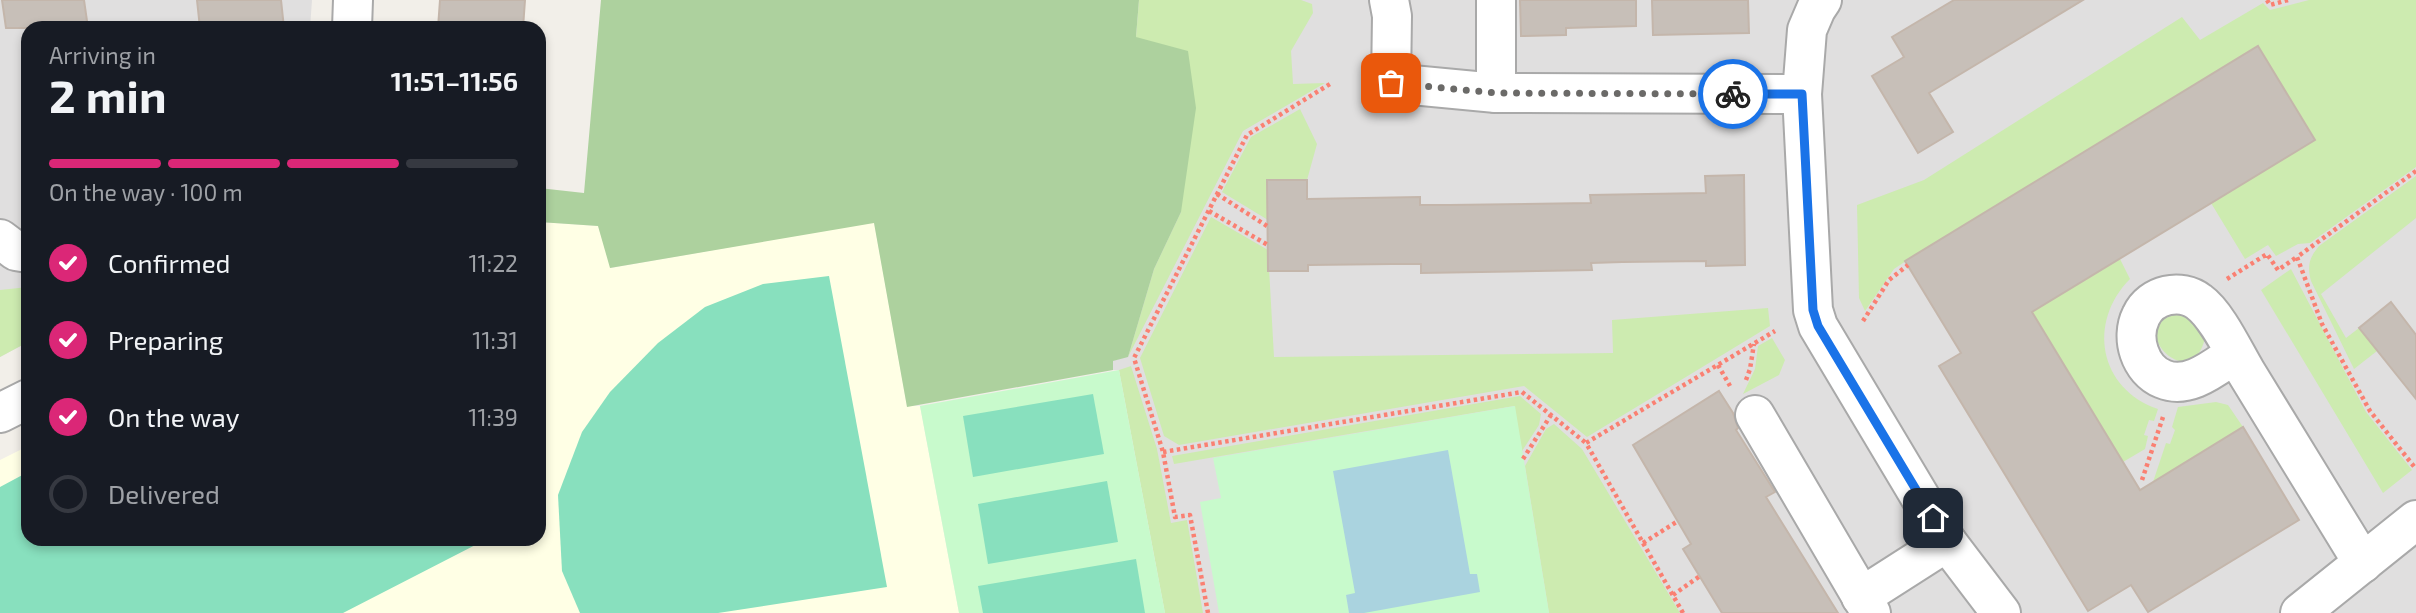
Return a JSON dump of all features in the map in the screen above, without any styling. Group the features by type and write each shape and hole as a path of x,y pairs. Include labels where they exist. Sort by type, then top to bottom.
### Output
{"street":[{"path":"352,21 353,0"},
{"path":"1389,0 1392,16 1391,83 1496,93 1802,94"},
{"path":"1496,0 1496,93"},
{"path":"1813,3 1807,30 1802,94 1810,290 1818,326 1947,542 2001,613"},
{"path":"0,239 21,252"},
{"path":"2235,354 2363,563"},
{"path":"1744,399 1866,605 1947,542"},
{"path":"0,413 21,402"},
{"path":"2300,613 2416,520"}],"path":[{"path":"2267,0 2270,5 2288,0"},
{"path":"1208,613 1190,515 1175,517 1163,452 1134,358 1247,135 1330,85"},
{"path":"2416,171 2297,257 2322,324 2370,411 2416,469"},
{"path":"1217,194 1267,226"},
{"path":"1209,211 1268,245"},
{"path":"1863,321 1889,280 1908,265"},
{"path":"1586,443 1774,331"},
{"path":"1744,399 1754,344"},
{"path":"1718,365 1744,399"},
{"path":"1163,452 1522,392 1586,443 1683,613"},
{"path":"1524,459 1551,415"},
{"path":"2142,480 2163,416"},
{"path":"1643,543 1678,521"},
{"path":"1672,595 1700,576"}],"shaded area":[{"path":"0,0 312,0 310,21 21,21 21,346 0,357"},
{"path":"1139,0 2416,0 2416,613 1165,613 1119,370 1113,370 1112,361 1128,356"},
{"path":"546,222 598,226 611,268 874,222 907,406 920,406 959,613 0,613 0,460 21,450 21,546 546,546"}],"green space":[{"path":"601,0 1139,0 1136,37 1188,51 1196,108 1181,212 1154,269 1128,357 1113,361 1113,370 907,407 874,223 610,268 598,226 546,222 546,189 584,193"},
{"path":"1139,0 1301,0 1312,4 1313,13 1291,51 1293,84 1325,83 1243,131 1128,357 1154,269 1181,212 1136,37"},
{"path":"2309,0 2416,0 2416,167 2310,243 2298,244 2276,256 2268,245 2245,259 2211,203 2315,140 1906,261 1894,269 1865,311 1859,298 1857,205 1924,180 2182,17 2200,40 2263,3 2270,10"},
{"path":"1300,109 1317,144 1307,180 1267,181 1268,220 1222,192 1251,137"},
{"path":"2416,176 2416,218 2321,294 2346,338 2359,328 2377,351 2354,369 2311,281 2311,258 2319,246"},
{"path":"1211,217 1268,250 1274,357 1613,353 1612,320 1768,308 1770,326 1587,437 1524,386 1179,445 1164,436 1140,358"},
{"path":"2120,259 2130,279 2116,296 2108,315 2104,334 2106,353 2112,370 2123,386 2138,399 2158,409 2154,421 2149,420 2144,435 2148,436 2145,449 2123,462 2032,312"},
{"path":"2291,269 2366,412 2412,470 2383,493 2261,290"},
{"path":"829,276 887,587 718,613 580,613 562,571 558,495 582,432 610,392 658,343 705,307 763,284"},
{"path":"21,288 21,346 0,357 0,290"},
{"path":"2189,313 2205,338 2197,355 2185,361 2173,359 2163,350 2157,339 2157,327 2167,317"},
{"path":"1772,338 1785,360 1779,375 1743,394 1755,369 1758,346"},
{"path":"1131,366 1157,449 1171,523 1187,520 1203,613 1165,613 1119,370"},
{"path":"1119,370 1165,613 959,613 920,406"},
{"path":"1093,394 1104,454 973,477 963,416"},
{"path":"1520,396 1541,414 1539,425 1522,451 1514,406 1174,464 1172,456"},
{"path":"2216,402 2228,405 2243,427 2153,482 2166,443 2170,444 2175,430 2172,427 2178,407"},
{"path":"1515,406 1549,613 1219,613 1200,502 1221,498 1213,458"},
{"path":"1554,424 1582,449 1680,613 1549,613 1525,466 1546,429"},
{"path":"21,476 21,546 473,546 343,613 0,613 0,487"},
{"path":"1107,481 1118,542 988,564 978,504"},
{"path":"1136,559 1145,613 983,613 978,586"}],"water":[{"path":"1448,450 1470,574 1477,574 1480,592 1364,613 1349,613 1346,595 1355,593 1333,471"}],"building":[{"path":"2,0 84,0 87,21 21,21 21,28 6,28"},
{"path":"197,0 281,0 283,21 199,21"},
{"path":"440,0 525,0 524,21 438,21"},
{"path":"1520,0 1636,0 1636,26 1566,28 1566,35 1521,36"},
{"path":"1652,0 1748,0 1749,33 1653,35"},
{"path":"1954,0 2083,0 1929,93 1953,132 1918,153 1872,76 1904,57 1892,37"},
{"path":"2258,46 2315,140 2032,312 2140,490 2243,427 2299,520 2148,612 2131,585 2088,611 1939,366 1961,353 1905,261"},
{"path":"1744,175 1745,265 1706,266 1706,261 1622,262 1591,263 1592,270 1421,273 1421,264 1308,265 1308,271 1268,271 1267,180 1307,180 1307,199 1420,197 1420,205 1449,205 1591,203 1590,195 1706,193 1705,176"},
{"path":"2391,302 2416,335 2416,399 2359,328"},
{"path":"1719,391 1733,413 1738,428 1736,430 1775,492 1766,497 1838,613 1722,613 1683,549 1691,544 1633,445"}],"way so far":[{"path":"1391,83 1496,93 1733,94"}],"route":[{"path":"1733,94 1802,94 1813,310 1818,326 1933,518"}]}
